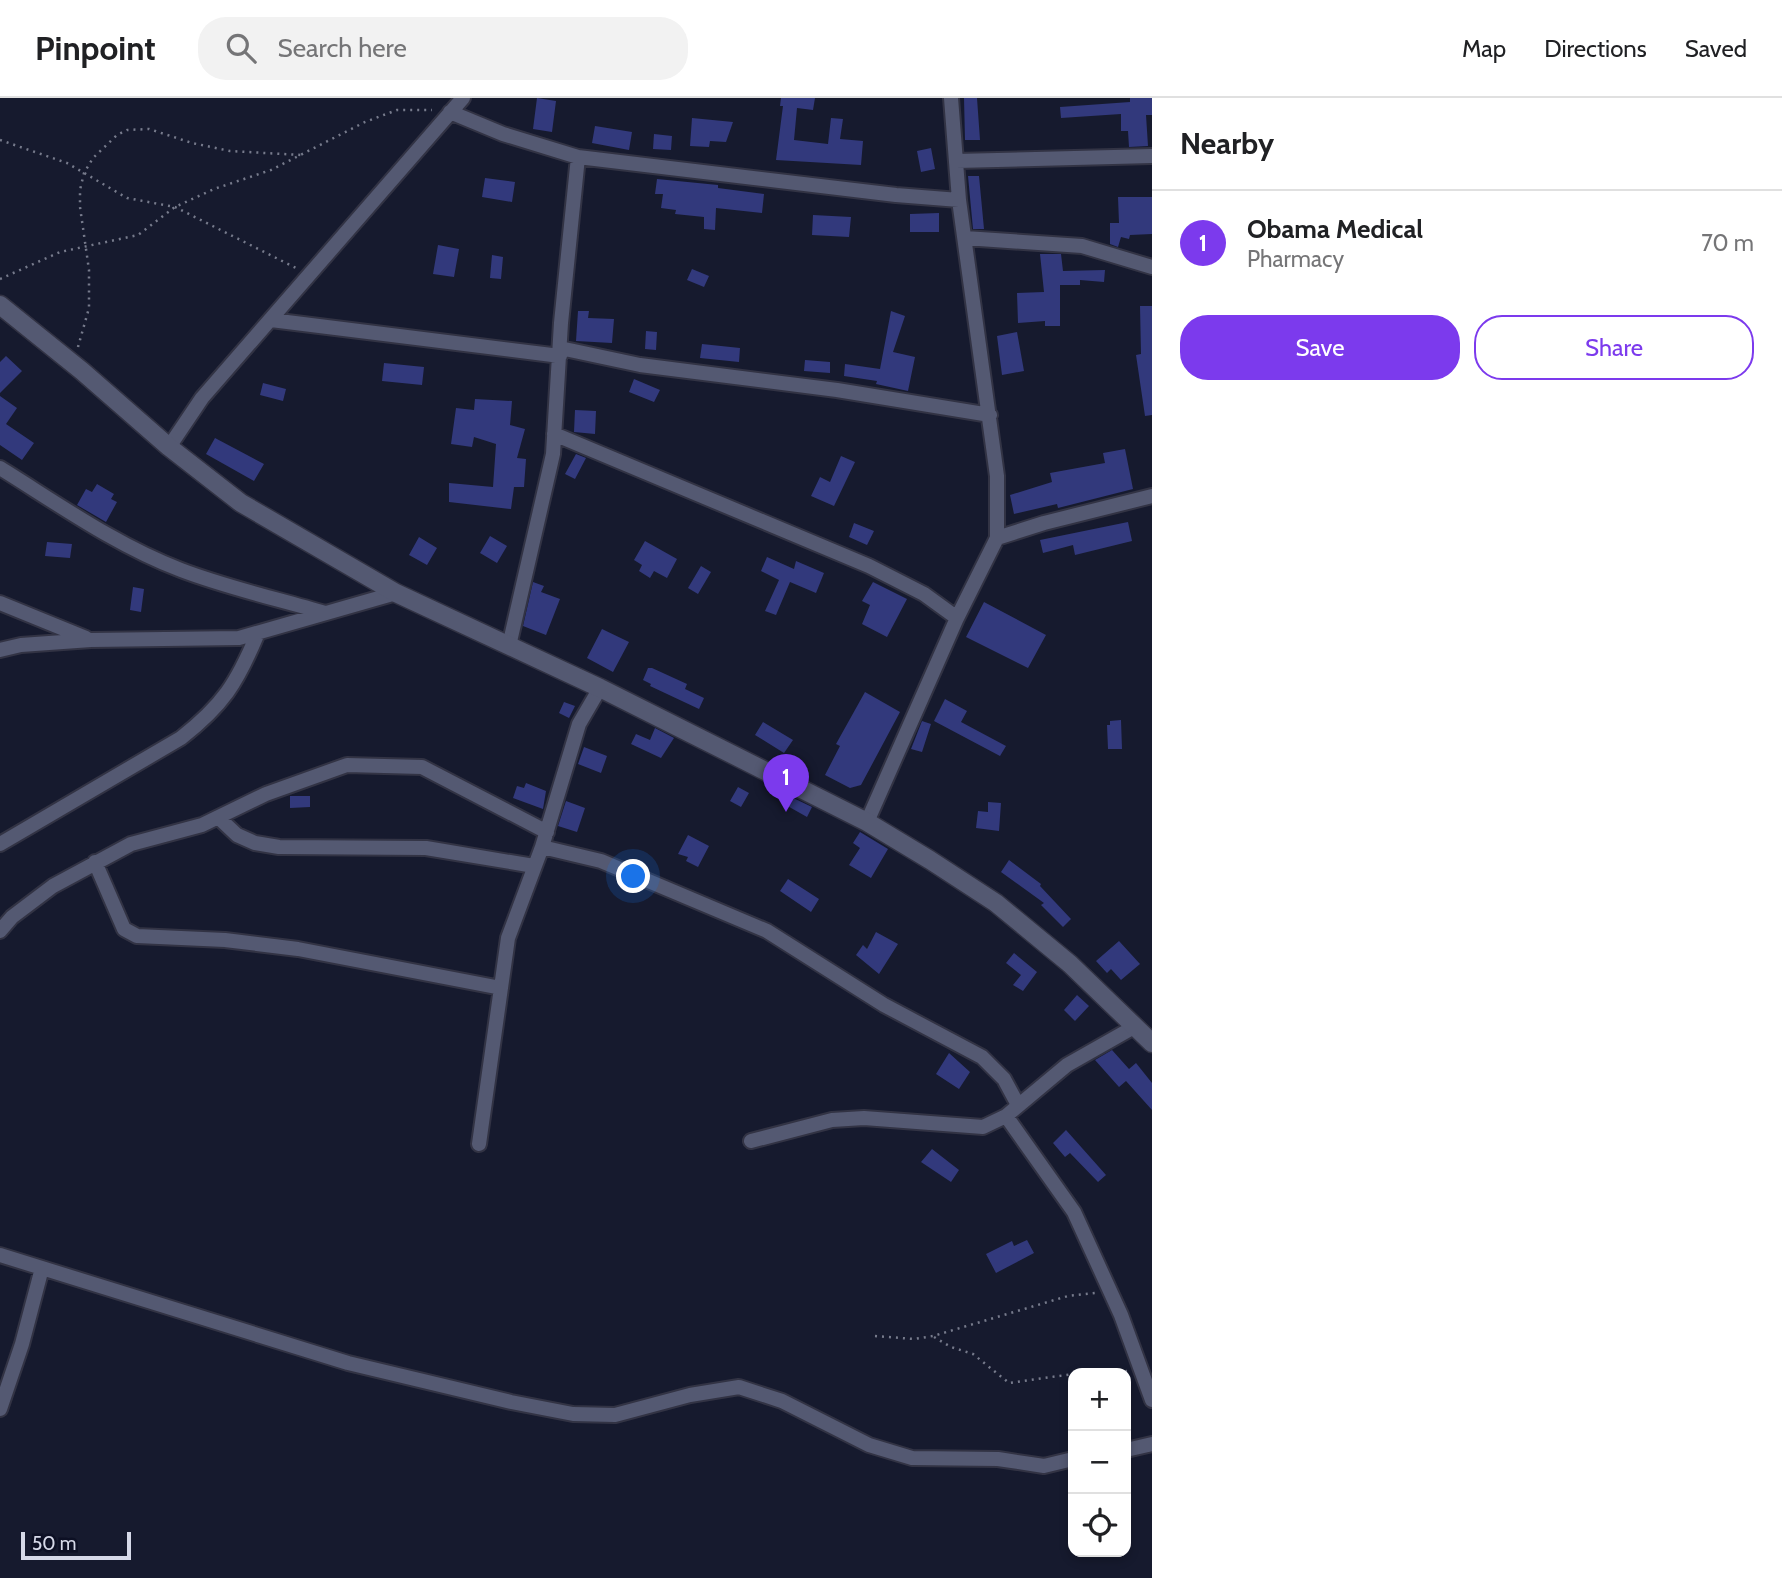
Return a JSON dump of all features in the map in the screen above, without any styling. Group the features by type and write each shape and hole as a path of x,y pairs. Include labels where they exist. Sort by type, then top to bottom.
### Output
{"street":[{"path":"169,447 202,398 463,98"},
{"path":"867,822 957,618 997,538 997,477 959,200 951,98"},
{"path":"450,113 503,134 578,157 959,200"},
{"path":"956,161 1152,156"},
{"path":"509,646 554,435 578,157"},
{"path":"965,238 1068,244 1152,267"},
{"path":"0,305 82,371 169,447 241,503 396,593 600,688 867,822 996,903 1070,964 1152,1043"},
{"path":"271,320 560,352 837,390 990,415"},
{"path":"554,435 869,566 924,594 957,618"},
{"path":"0,468 92,525 155,559 204,578 325,613"},
{"path":"997,538 1044,523 1152,496"},
{"path":"0,650 22,645 91,639 220,640 257,635 396,593"},
{"path":"0,603 91,639"},
{"path":"0,844 181,738 199,724 240,677 257,635"},
{"path":"479,1144 509,938 547,832 579,724 600,688"},
{"path":"0,931 12,917 53,886 131,844 219,818 245,803 318,773 347,765 422,767 547,832"},
{"path":"219,818 237,835 255,843 279,847 426,848 534,866"},
{"path":"542,847 601,861 767,931 919,1025 982,1057 1004,1079 1018,1105"},
{"path":"95,862 124,929 137,936 225,940 298,949 501,988"},
{"path":"751,1141 832,1120 864,1118 983,1127 1006,1116 1067,1065 1133,1027"},
{"path":"1006,1116 1074,1212 1112,1293 1152,1400"},
{"path":"0,1255 348,1363 536,1407 573,1414 615,1415 690,1395 738,1387 782,1401 869,1445 912,1458 998,1459 1044,1466 1068,1460"},
{"path":"0,1409 22,1344 42,1268"},
{"path":"1131,1449 1152,1444"}],"path":[{"path":"0,279 60,253 138,235 175,206 302,155 365,122 397,110 420,108 450,113"},
{"path":"82,371 77,343 89,309 89,270 80,207 84,173 102,148 117,135 137,129 162,131 192,143 230,151 302,155"},
{"path":"0,140 49,155 127,198 175,206 310,275"},
{"path":"875,1336 914,1339 933,1336 1068,1296 1112,1293"},
{"path":"933,1336 951,1347 972,1354 1009,1383 1068,1375"}],"building":[{"path":"537,98 556,101 552,132 533,129"},
{"path":"781,98 815,98 813,110 797,108 794,140 828,144 831,118 843,119 840,139 863,141 861,165 776,160 783,106 780,106"},
{"path":"964,98 977,98 980,140 965,140"},
{"path":"1130,98 1152,98 1152,115 1146,115 1148,146 1129,147 1128,131 1121,131 1121,114 1061,118 1060,107 1130,102"},
{"path":"692,118 733,122 726,142 710,141 709,147 690,146"},
{"path":"595,126 632,132 629,150 592,143"},
{"path":"654,134 672,136 671,150 653,149"},
{"path":"931,148 935,169 921,172 917,151"},
{"path":"968,176 979,176 984,229 973,229"},
{"path":"485,178 515,182 512,202 482,197"},
{"path":"657,179 718,185 718,188 764,194 762,213 716,208 715,230 704,229 704,217 675,214 676,210 661,208 663,194 655,194"},
{"path":"1118,197 1152,197 1152,234 1130,235 1129,239 1121,237 1118,247 1110,244 1110,223 1119,223"},
{"path":"939,213 939,232 910,232 910,214"},
{"path":"813,215 851,217 849,237 812,235"},
{"path":"438,245 459,249 454,277 433,274"},
{"path":"1040,254 1061,254 1063,271 1105,270 1104,282 1080,280 1080,285 1060,285 1060,326 1045,326 1045,321 1018,323 1017,293 1044,292"},
{"path":"492,255 503,257 501,279 490,278"},
{"path":"692,269 709,276 704,287 687,280"},
{"path":"1140,306 1152,306 1152,415 1145,416 1136,355 1141,354"},
{"path":"578,311 589,311 588,318 614,319 612,343 576,341"},
{"path":"891,311 905,316 893,352 915,357 908,391 876,384 877,381 844,376 845,364 880,369"},
{"path":"646,331 657,332 656,350 645,349"},
{"path":"1017,332 1024,371 1002,375 997,336"},
{"path":"702,344 740,348 739,362 700,358"},
{"path":"6,356 22,371 0,393 0,362"},
{"path":"805,360 830,362 830,373 804,371"},
{"path":"384,363 424,367 422,385 382,381"},
{"path":"634,379 660,390 654,402 629,392"},
{"path":"263,383 286,389 283,401 260,395"},
{"path":"0,396 17,408 6,424 34,443 22,460 0,445"},
{"path":"475,399 512,401 510,425 525,429 517,458 526,459 524,487 514,487 511,509 449,502 449,483 493,487 496,444 474,437 472,447 451,444 456,408 474,410"},
{"path":"575,410 596,411 595,434 574,432"},
{"path":"215,438 264,464 254,481 206,454"},
{"path":"1125,449 1133,489 1058,508 1057,504 1014,514 1010,495 1052,482 1050,473 1105,463 1103,453"},
{"path":"576,454 586,458 575,479 565,474"},
{"path":"841,456 855,462 834,506 811,496 820,477 830,482"},
{"path":"97,484 114,494 111,499 117,502 106,522 77,505 86,489 92,492"},
{"path":"1128,522 1132,541 1075,555 1073,545 1043,553 1040,540"},
{"path":"854,523 874,531 867,545 849,537"},
{"path":"490,536 507,546 497,563 480,553"},
{"path":"419,537 437,548 427,565 409,555"},
{"path":"645,541 677,559 667,578 654,571 650,578 639,571 642,565 634,560"},
{"path":"47,542 72,544 70,558 45,556"},
{"path":"767,557 794,569 796,561 824,573 816,593 790,582 776,615 765,611 779,580 761,571"},
{"path":"701,566 711,572 698,594 688,588"},
{"path":"533,582 544,586 541,592 560,599 546,635 523,626"},
{"path":"873,582 907,599 887,637 862,624 870,605 862,601"},
{"path":"133,587 144,589 141,612 130,610"},
{"path":"984,602 1046,635 1028,668 966,637"},
{"path":"602,629 629,642 613,672 587,658"},
{"path":"648,668 687,684 685,689 704,698 699,709 650,686 651,684 643,680"},
{"path":"865,692 900,712 861,785 850,788 825,775 840,746 836,744"},
{"path":"945,699 967,711 961,722 1006,746 1000,756 934,721"},
{"path":"564,702 575,706 569,718 559,713"},
{"path":"1121,720 1122,749 1108,749 1107,725 1110,725 1110,721"},
{"path":"922,721 931,724 922,752 911,749"},
{"path":"763,722 793,740 784,753 755,735"},
{"path":"655,728 674,738 661,758 631,744 636,734 650,740"},
{"path":"584,747 607,756 601,773 578,764"},
{"path":"526,783 546,791 543,809 513,798 517,786 524,788"},
{"path":"738,787 749,793 741,807 730,801"},
{"path":"290,796 310,796 310,807 290,808"},
{"path":"789,796 812,807 807,817 784,804"},
{"path":"566,801 585,808 577,832 558,826"},
{"path":"988,802 1001,803 999,831 976,828 978,811 988,812"},
{"path":"860,832 888,849 871,878 849,865 860,848 853,843"},
{"path":"688,835 709,846 698,867 686,861 688,857 678,854"},
{"path":"1009,860 1041,884 1071,919 1063,927 1041,905 1044,903 1001,872"},
{"path":"788,879 819,899 811,912 780,891"},
{"path":"876,932 898,944 879,974 856,955 863,945 867,949"},
{"path":"1119,941 1140,964 1121,980 1111,969 1107,973 1096,961"},
{"path":"1014,953 1037,972 1023,991 1013,985 1021,975 1006,963"},
{"path":"1077,995 1089,1006 1075,1021 1064,1010"},
{"path":"1112,1050 1129,1069 1136,1063 1152,1083 1152,1110 1126,1081 1119,1087 1095,1060"},
{"path":"949,1053 970,1072 959,1089 936,1074"},
{"path":"1066,1130 1106,1175 1098,1182 1070,1153 1065,1157 1053,1143"},
{"path":"932,1149 959,1170 951,1182 921,1162"},
{"path":"1027,1240 1034,1253 996,1273 986,1254 1012,1241 1014,1246"}],"place":[{"name":"Obama Medical","path":"786,812"}]}
